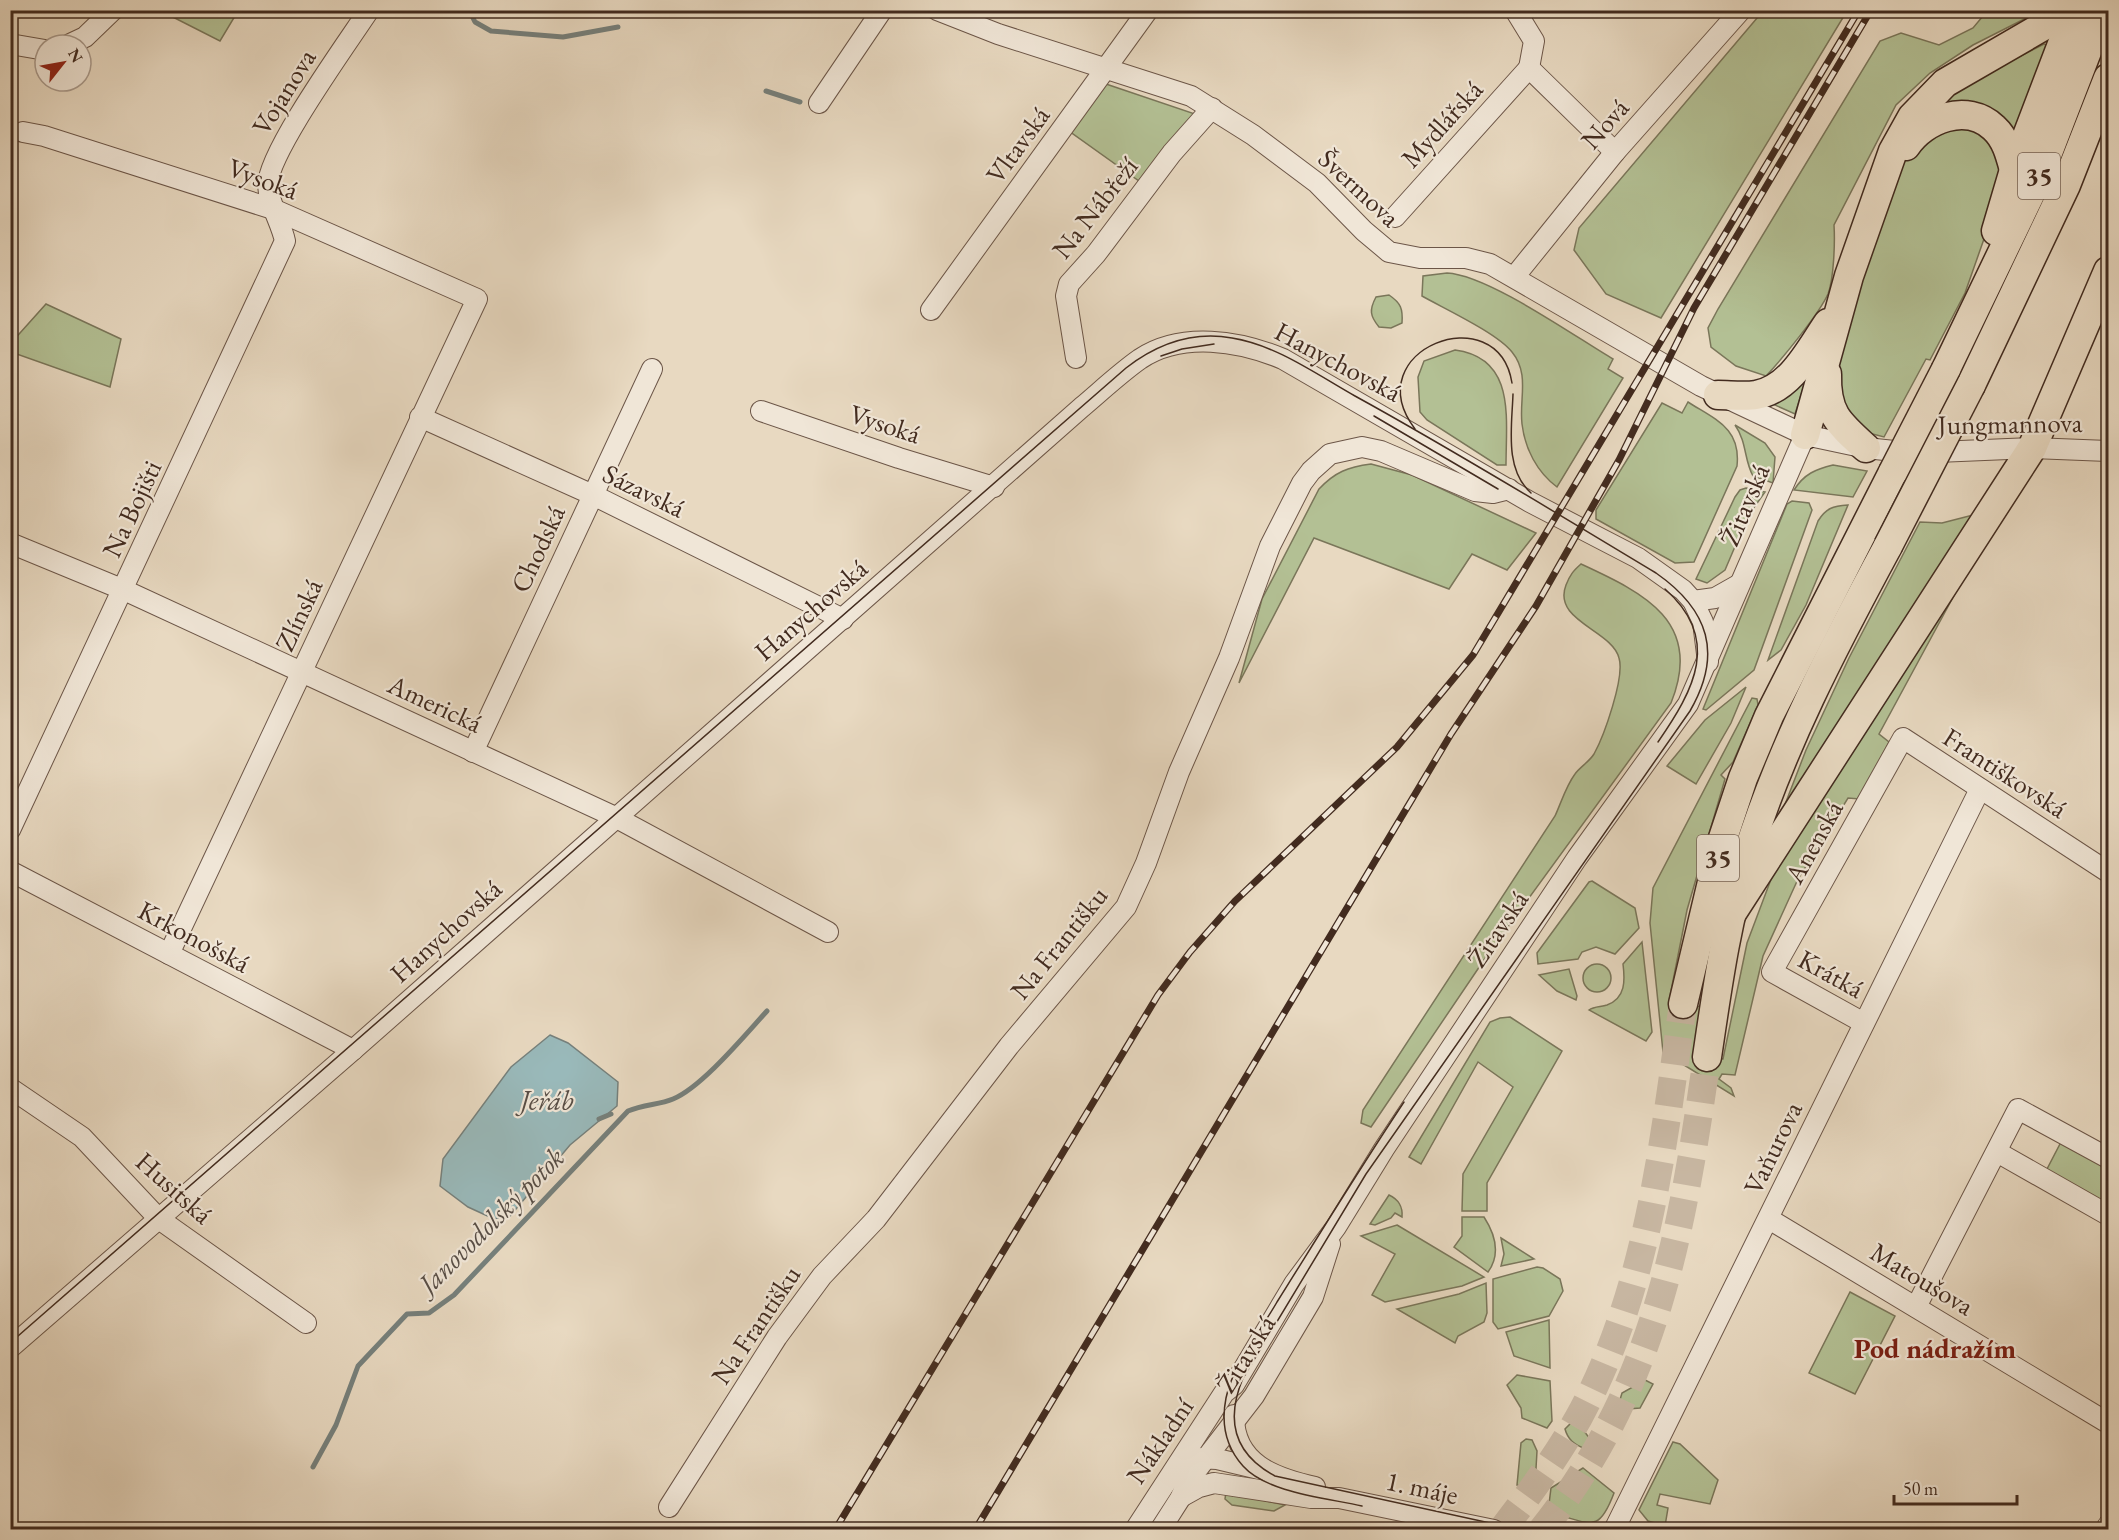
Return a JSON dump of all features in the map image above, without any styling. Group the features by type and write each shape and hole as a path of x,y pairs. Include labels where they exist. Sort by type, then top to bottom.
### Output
{"highway":[{"path":"1805,435 1840,307 1893,151 1912,117 1945,83 2059,17 2066,10"},
{"path":"1962,336 2014,170 2075,10"},
{"name":"35","path":"1683,1004 1706,900 1743,778 1769,716 1946,369 2039,176 2103,10"},
{"name":"35","path":"1707,1057 1718,982 1732,913 1756,826 1794,730 1971,385 2066,185 2109,78"},
{"path":"1886,171 1911,138 1928,124 1944,117 1963,115 1978,119 1994,128 2007,146 2014,170"},
{"path":"1732,913 2032,448 2109,271"},
{"path":"1718,395 1756,395 1772,390 1794,372 1840,307"},
{"path":"1840,307 1827,370 1826,396 1841,427 1866,448"}],"street":[{"path":"89,33 113,10"},
{"name":"Vojanova","path":"273,209 268,183 274,161 301,113 369,10"},
{"path":"819,103 882,10"},
{"name":"Švermova","path":"937,10 998,34 1165,86 1212,108 1317,183 1364,231 1389,252 1420,258 1466,258 1490,264 1515,276 1572,313 1718,395 1805,435 1866,448 1913,453"},
{"name":"Vltavská","path":"931,310 1148,10"},
{"path":"1515,10 1534,41 1529,68 1615,152"},
{"name":"Nová","path":"1515,276 1615,152 1741,10"},
{"path":"10,44 33,48"},
{"name":"Mydlářská","path":"1395,217 1529,68"},
{"name":"Na Nábřeží","path":"1076,358 1066,296 1069,284 1096,254 1172,153 1212,108"},
{"name":"Vysoká","path":"23,132 45,136 273,209 477,299"},
{"name":"Na Bojišti","path":"10,830 285,242 282,228 273,209"},
{"name":"Zlínská","path":"169,954 477,299"},
{"name":"Hanychovská","path":"11,1346 353,1050 1140,359 1168,347 1212,342 1259,349 1283,359 1509,489 1638,558 1683,590 1693,601"},
{"name":"Chodská","path":"473,752 652,369"},
{"name":"Vysoká","path":"761,411 899,458 994,486"},
{"name":"Sázavská","path":"420,417 593,495 843,619"},
{"name":"Žitavská","path":"1234,1385 1294,1284 1336,1227 1389,1142 1577,858 1689,704 1738,585 1805,435"},
{"name":"Na Františku","path":"669,1508 777,1337 822,1276 876,1219 1009,1046 1126,907 1146,863 1179,772 1229,658 1270,546 1302,483 1311,471 1330,454 1362,447 1381,451 1475,491 1493,493 1509,489"},
{"name":"Jungmannova","path":"1913,453 2032,448 2109,451"},
{"name":"Americká","path":"10,543 124,590 303,671 615,818 828,932"},
{"path":"1708,662 1703,622 1693,601 1715,598 1738,585"},
{"name":"Františkovská","path":"1903,738 2109,872"},
{"name":"Anenská","path":"1772,972 1903,738"},
{"name":"Vaňurova","path":"1614,1530 1980,789"},
{"name":"Krkonošská","path":"10,871 353,1050"},
{"name":"Krátká","path":"1772,972 1864,1023"},
{"name":"Husitská","path":"10,1088 82,1137 159,1219 306,1323"},
{"path":"1916,1307 2018,1109 2109,1158"},
{"path":"1997,1152 2109,1215"},
{"name":"Matoušova","path":"1768,1219 2109,1423"},
{"name":"Žitavská","path":"1181,1497 1186,1484 1203,1459 1239,1417 1313,1297 1336,1227"},
{"name":"1. máje","path":"1234,1385 1239,1431 1246,1456 1263,1469 1284,1479 1319,1488 1339,1498"},
{"name":"Nákladní","path":"1135,1530 1224,1393 1234,1385"},
{"path":"1203,1428 1198,1440 1203,1459 1211,1475 1226,1485"},
{"path":"1172,1472 1182,1463 1203,1459"},
{"name":"1. máje","path":"1203,1459 1263,1469"},
{"name":"1. máje","path":"1181,1497 1206,1485 1226,1485 1311,1498 1339,1498 1494,1530"},
{"name":"Nákladní","path":"1160,1530 1181,1497"},
{"path":"2106,1530 2109,1525"}],"green space":[{"path":"1988,10 2040,11 1973,45 1930,73 1896,105 1834,225 1833,270 1828,294 1817,313 1790,348 1766,376 1736,366 1711,347 1708,328 1718,309 1880,41 1901,33 1939,45 1973,28"},
{"path":"161,11 238,11 220,41"},
{"path":"1763,11 1847,11 1661,318 1606,294 1574,250 1579,228"},
{"path":"2044,44 2049,46 2017,134 1942,106 1951,92"},
{"path":"1106,84 1195,114 1139,181 1069,131"},
{"path":"1970,127 1992,141 2004,182 1965,293 1930,360 1926,359 1884,437 1861,431 1847,423 1834,384 1842,339 1902,163 1927,135"},
{"path":"1447,273 1464,276 1485,284 1531,308 1613,359 1608,369 1623,378 1557,487 1538,467 1526,442 1521,415 1523,387 1521,369 1512,352 1483,329 1422,296 1423,276"},
{"path":"1389,295 1400,307 1402,323 1391,328 1379,327 1372,316 1372,306 1376,297"},
{"path":"46,304 121,339 110,387 11,352 11,343"},
{"path":"1455,350 1475,355 1489,365 1498,378 1506,410 1506,465 1497,465 1427,420 1420,412 1418,377 1424,361"},
{"path":"1807,376 1795,414 1766,401"},
{"path":"1688,402 1717,420 1731,434 1735,442 1737,466 1694,562 1675,563 1596,519 1596,510 1662,403 1682,413"},
{"path":"1735,425 1765,443 1775,457 1773,483 1753,476 1742,438"},
{"path":"1371,464 1412,475 1536,533 1507,570 1472,554 1449,589 1314,538 1239,683 1262,599 1319,489 1342,471"},
{"path":"1833,465 1867,471 1853,497 1794,490 1811,473"},
{"path":"1746,488 1765,492 1748,516 1725,570 1707,583 1696,579 1735,497 1740,490"},
{"path":"1792,501 1809,503 1812,510 1754,670 1706,710 1703,709 1787,504"},
{"path":"1848,505 1806,605 1781,650 1768,660 1818,521 1830,508"},
{"path":"1977,514 1779,820 1806,750 1849,658 1920,522 1942,523"},
{"path":"1983,542 1879,734 1889,742 1860,799 1848,798 1798,879 1763,956 1735,1075 1722,1074 1719,1079 1731,1088 1734,1096 1663,1052 1650,923 1653,888 1752,698 1757,699 1758,705 1733,762 1721,775 1725,779 1687,910 1669,1001 1702,1007 1695,1056 1723,1059 1747,943 1776,866"},
{"path":"1581,564 1646,599 1662,614 1674,631 1680,651 1679,675 1671,703 1486,957 1371,1127 1361,1123 1363,1110 1555,816 1566,789 1577,771 1590,760 1603,734 1619,678 1619,658 1614,648 1606,640 1575,617 1567,608 1564,597 1566,585 1572,573"},
{"path":"1746,687 1731,723 1696,784 1667,766 1705,720"},
{"path":"1592,881 1635,908 1639,928 1615,954 1596,947 1582,952 1578,959 1538,964 1537,953"},
{"path":"1642,942 1652,1032 1646,1041 1589,1010 1607,1005 1618,998 1624,982 1623,964"},
{"path":"1597,964 1607,968 1611,978 1607,988 1597,992 1587,988 1583,978 1587,968"},
{"path":"1569,969 1577,996 1576,1000 1557,991 1539,975"},
{"path":"1510,1017 1562,1051 1487,1183 1487,1211 1462,1211 1463,1174 1513,1087 1478,1062 1421,1164 1409,1157 1490,1022"},
{"path":"2061,1142 2108,1168 2108,1208 2046,1171"},
{"path":"1389,1195 1399,1204 1402,1217 1395,1213 1391,1218 1375,1225 1370,1224"},
{"path":"1462,1217 1484,1217 1491,1230 1495,1251 1488,1272 1454,1247 1462,1236"},
{"path":"1397,1225 1484,1277 1462,1286 1385,1302 1372,1295 1395,1254 1361,1236"},
{"path":"1501,1238 1534,1259 1501,1266 1504,1254"},
{"path":"1537,1267 1543,1268 1560,1279 1563,1291 1549,1316 1498,1329 1493,1322 1493,1279"},
{"path":"1486,1283 1487,1313 1484,1322 1458,1336 1455,1343 1397,1309 1459,1294"},
{"path":"1850,1292 1895,1316 1855,1394 1809,1373"},
{"path":"1549,1320 1550,1368 1514,1356 1506,1332"},
{"path":"1517,1375 1550,1381 1552,1421 1547,1428 1522,1418 1521,1408 1507,1385"},
{"path":"1645,1380 1653,1384 1640,1408 1628,1409 1619,1403 1622,1393"},
{"path":"1572,1422 1577,1422 1594,1444 1585,1449 1572,1441 1565,1429"},
{"path":"1526,1439 1532,1440 1537,1451 1535,1486 1517,1485 1521,1443"},
{"path":"1673,1442 1680,1444 1718,1480 1710,1504 1660,1494 1657,1505 1668,1508 1665,1526 1648,1521 1639,1510"},
{"path":"1583,1468 1614,1493 1604,1515 1593,1522 1578,1521 1555,1514 1549,1504 1551,1488"},
{"path":"1226,1492 1285,1505 1274,1511 1232,1505 1225,1499"}],"water":[{"name":"Jeřáb","path":"550,1035 568,1043 618,1082 617,1106 570,1145 510,1216 494,1219 468,1207 440,1186 443,1159 511,1067"}],"waterway":[{"path":"469,10 475,22 491,31 563,37 618,27"},
{"path":"766,91 800,102"},
{"name":"Janovodolský potok","path":"313,1467 336,1425 358,1366 407,1314 429,1313 454,1295 628,1111 668,1101 697,1084 723,1060 767,1011"},
{"path":"599,1119 611,1114"}],"tunnel":[{"path":"1502,1530 1543,1474 1579,1417 1622,1319 1649,1216 1668,1110 1683,1004"},
{"path":"1542,1530 1581,1476 1612,1420 1638,1363 1658,1306 1687,1185 1707,1057"}],"tram line":[{"path":"10,1343 1126,368 1150,352 1176,341 1218,336 1264,347 1295,361 1469,461 1656,573 1688,602 1699,618 1705,634 1708,652 1706,671 1690,711 1366,1174 1243,1378 1235,1408 1234,1422 1242,1447 1261,1467 1275,1476 1522,1530"},
{"path":"1415,429 1401,401 1403,376 1416,357 1436,343 1459,338 1482,342 1501,356 1512,383"},
{"path":"1161,356 1182,349 1214,344"},
{"path":"1513,394 1511,433 1513,460 1522,483 1531,493"},
{"path":"1374,416 1498,489"},
{"path":"1658,742 1671,723 1691,684 1696,665 1697,646 1693,627 1683,608 1665,589"},
{"path":"1362,1506 1298,1493 1267,1483 1254,1475 1243,1466 1232,1451 1226,1434 1224,1416 1230,1385 1248,1348 1404,1102"}],"railway":[{"path":"835,1530 1158,995 1190,952 1235,901 1397,747 1473,655 1859,10"},
{"path":"975,1530 1451,734 1536,606 1619,460 1694,308 1871,10"}],"district":[{"name":"Pod nádražím","path":"1935,1348"}]}
